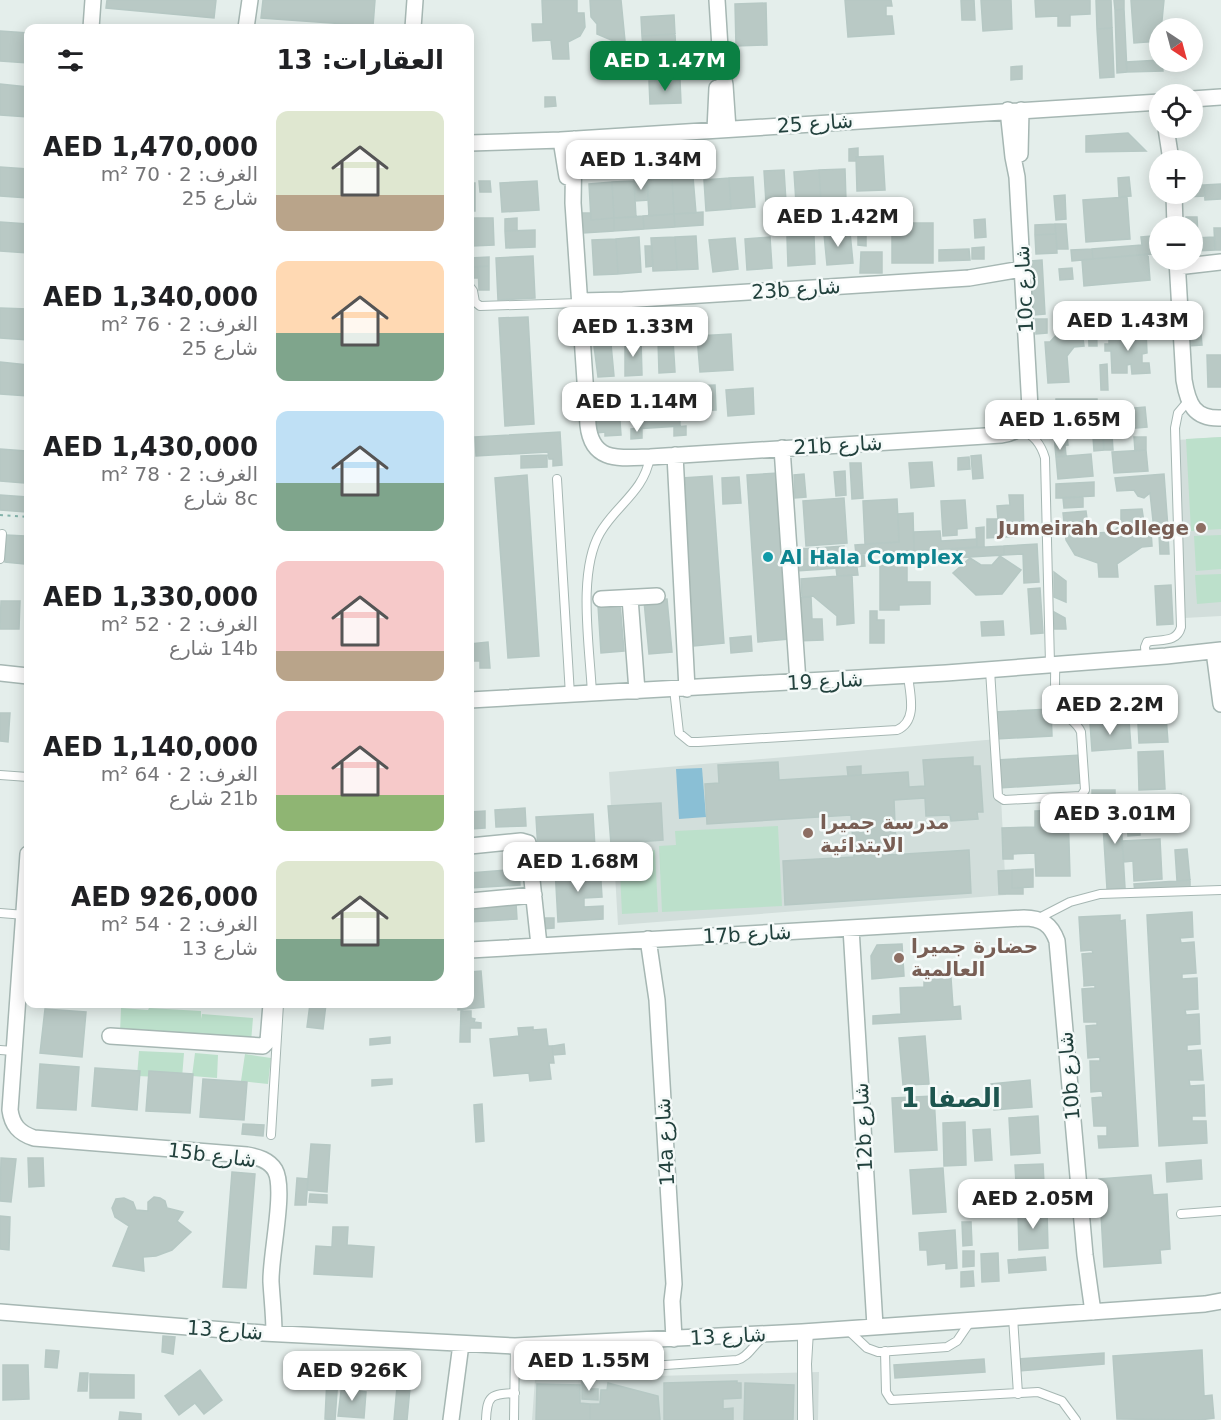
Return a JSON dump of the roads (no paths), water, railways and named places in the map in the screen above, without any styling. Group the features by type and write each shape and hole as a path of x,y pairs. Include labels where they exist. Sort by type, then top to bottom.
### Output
{"street":[{"path":"91,24 93,0"},
{"path":"243,0 246,24"},
{"path":"247,24 250,0"},
{"path":"413,24 416,0"},
{"path":"717,0 721,64 725,85 721,129"},
{"path":"1203,98 1221,97"},
{"name":"شارع 25","path":"474,143 1149,103"},
{"name":"10c شارع","path":"1015,110 1012,157 1017,177 1030,400 1029,416 1020,429"},
{"path":"567,139 580,305"},
{"path":"1203,260 1220,262"},
{"path":"1203,262 1220,262"},
{"path":"1177,270 1184,380 1189,400 1199,414 1207,418 1221,418"},
{"name":"23b شارع","path":"580,305 623,300 1023,275"},
{"name":"21b شارع","path":"580,305 589,434 592,442 605,455 623,458 650,457 1001,435 1020,429"},
{"path":"782,448 798,682"},
{"path":"675,455 681,689"},
{"path":"601,599 657,596"},
{"path":"630,597 637,692"},
{"path":"1218,654 1221,704"},
{"name":"شارع 19","path":"474,700 908,676 1218,654"},
{"path":"0,673 24,676"},
{"path":"474,846 526,842 529,846 539,945"},
{"path":"474,901 534,895"},
{"name":"17b شارع","path":"474,950 1030,918"},
{"name":"10b شارع","path":"1030,918 1050,927 1057,940 1085,1256 1086,1312"},
{"name":"12b شارع","path":"851,928 875,1326"},
{"path":"7,1050 24,935"},
{"name":"14a شارع","path":"654,939 674,1284 672,1301 680,1339"},
{"path":"110,1036 263,1046 268,1041 271,1008"},
{"name":"15b شارع","path":"7,1050 11,1118 19,1131 33,1138 247,1155 264,1159 276,1171 278,1179 271,1282 267,1299 269,1333"},
{"name":"شارع 13","path":"0,1312 269,1333 515,1346 806,1331 1205,1304 1221,1301"},
{"name":"شارع 13","path":"1205,1304 1221,1307"},
{"path":"451,1420 454,1344"}],"lane":[{"path":"474,296 475,302 480,306 580,305"},
{"path":"1146,658 1147,642 1172,639 1179,635 1181,627 1175,428 1178,413 1189,400"},
{"path":"990,670 1000,798 1004,800 1081,796 1085,790 1081,732 1078,725 1063,713 1058,704 1053,664 1045,458 1040,443 1028,432 1020,429"},
{"path":"592,694 586,584 590,557 604,526 642,482 650,457"},
{"path":"557,479 570,695"},
{"path":"0,559 2,534"},
{"path":"681,689 679,733 690,742 698,742 897,730 906,724 911,714 908,676"},
{"path":"0,775 24,777"},
{"path":"1030,918 1070,902 1100,894 1221,890"},
{"path":"0,913 24,921"},
{"path":"271,1135 279,1008"},
{"path":"1181,1214 1221,1211"},
{"path":"1013,1317 1018,1394"},
{"path":"846,1328 867,1348 885,1351 952,1345 971,1320"},
{"path":"802,1420 806,1331"},
{"path":"806,1331 809,1420"},
{"path":"548,1344 558,1348 583,1368 594,1370 736,1360 745,1357 756,1343 769,1333"},
{"path":"514,1420 515,1346"},
{"path":"885,1351 886,1395 891,1400 1038,1392 1062,1401 1076,1420"},
{"path":"486,1420 486,1407 490,1398 498,1394 515,1393"}],"water":[{"path":"702,768 706,817 679,819 676,769"}],"place":[{"name":"Jumeirah College","path":"1201,528"},
{"name":"Al Hala Complex","path":"768,557"},
{"name":"مدرسة جميرا الابتدائية","path":"808,833"},
{"name":"حضارة جميرا العالمية","path":"899,958"}],"district":[{"name":"الصفا 1","path":"951,1098"}]}
